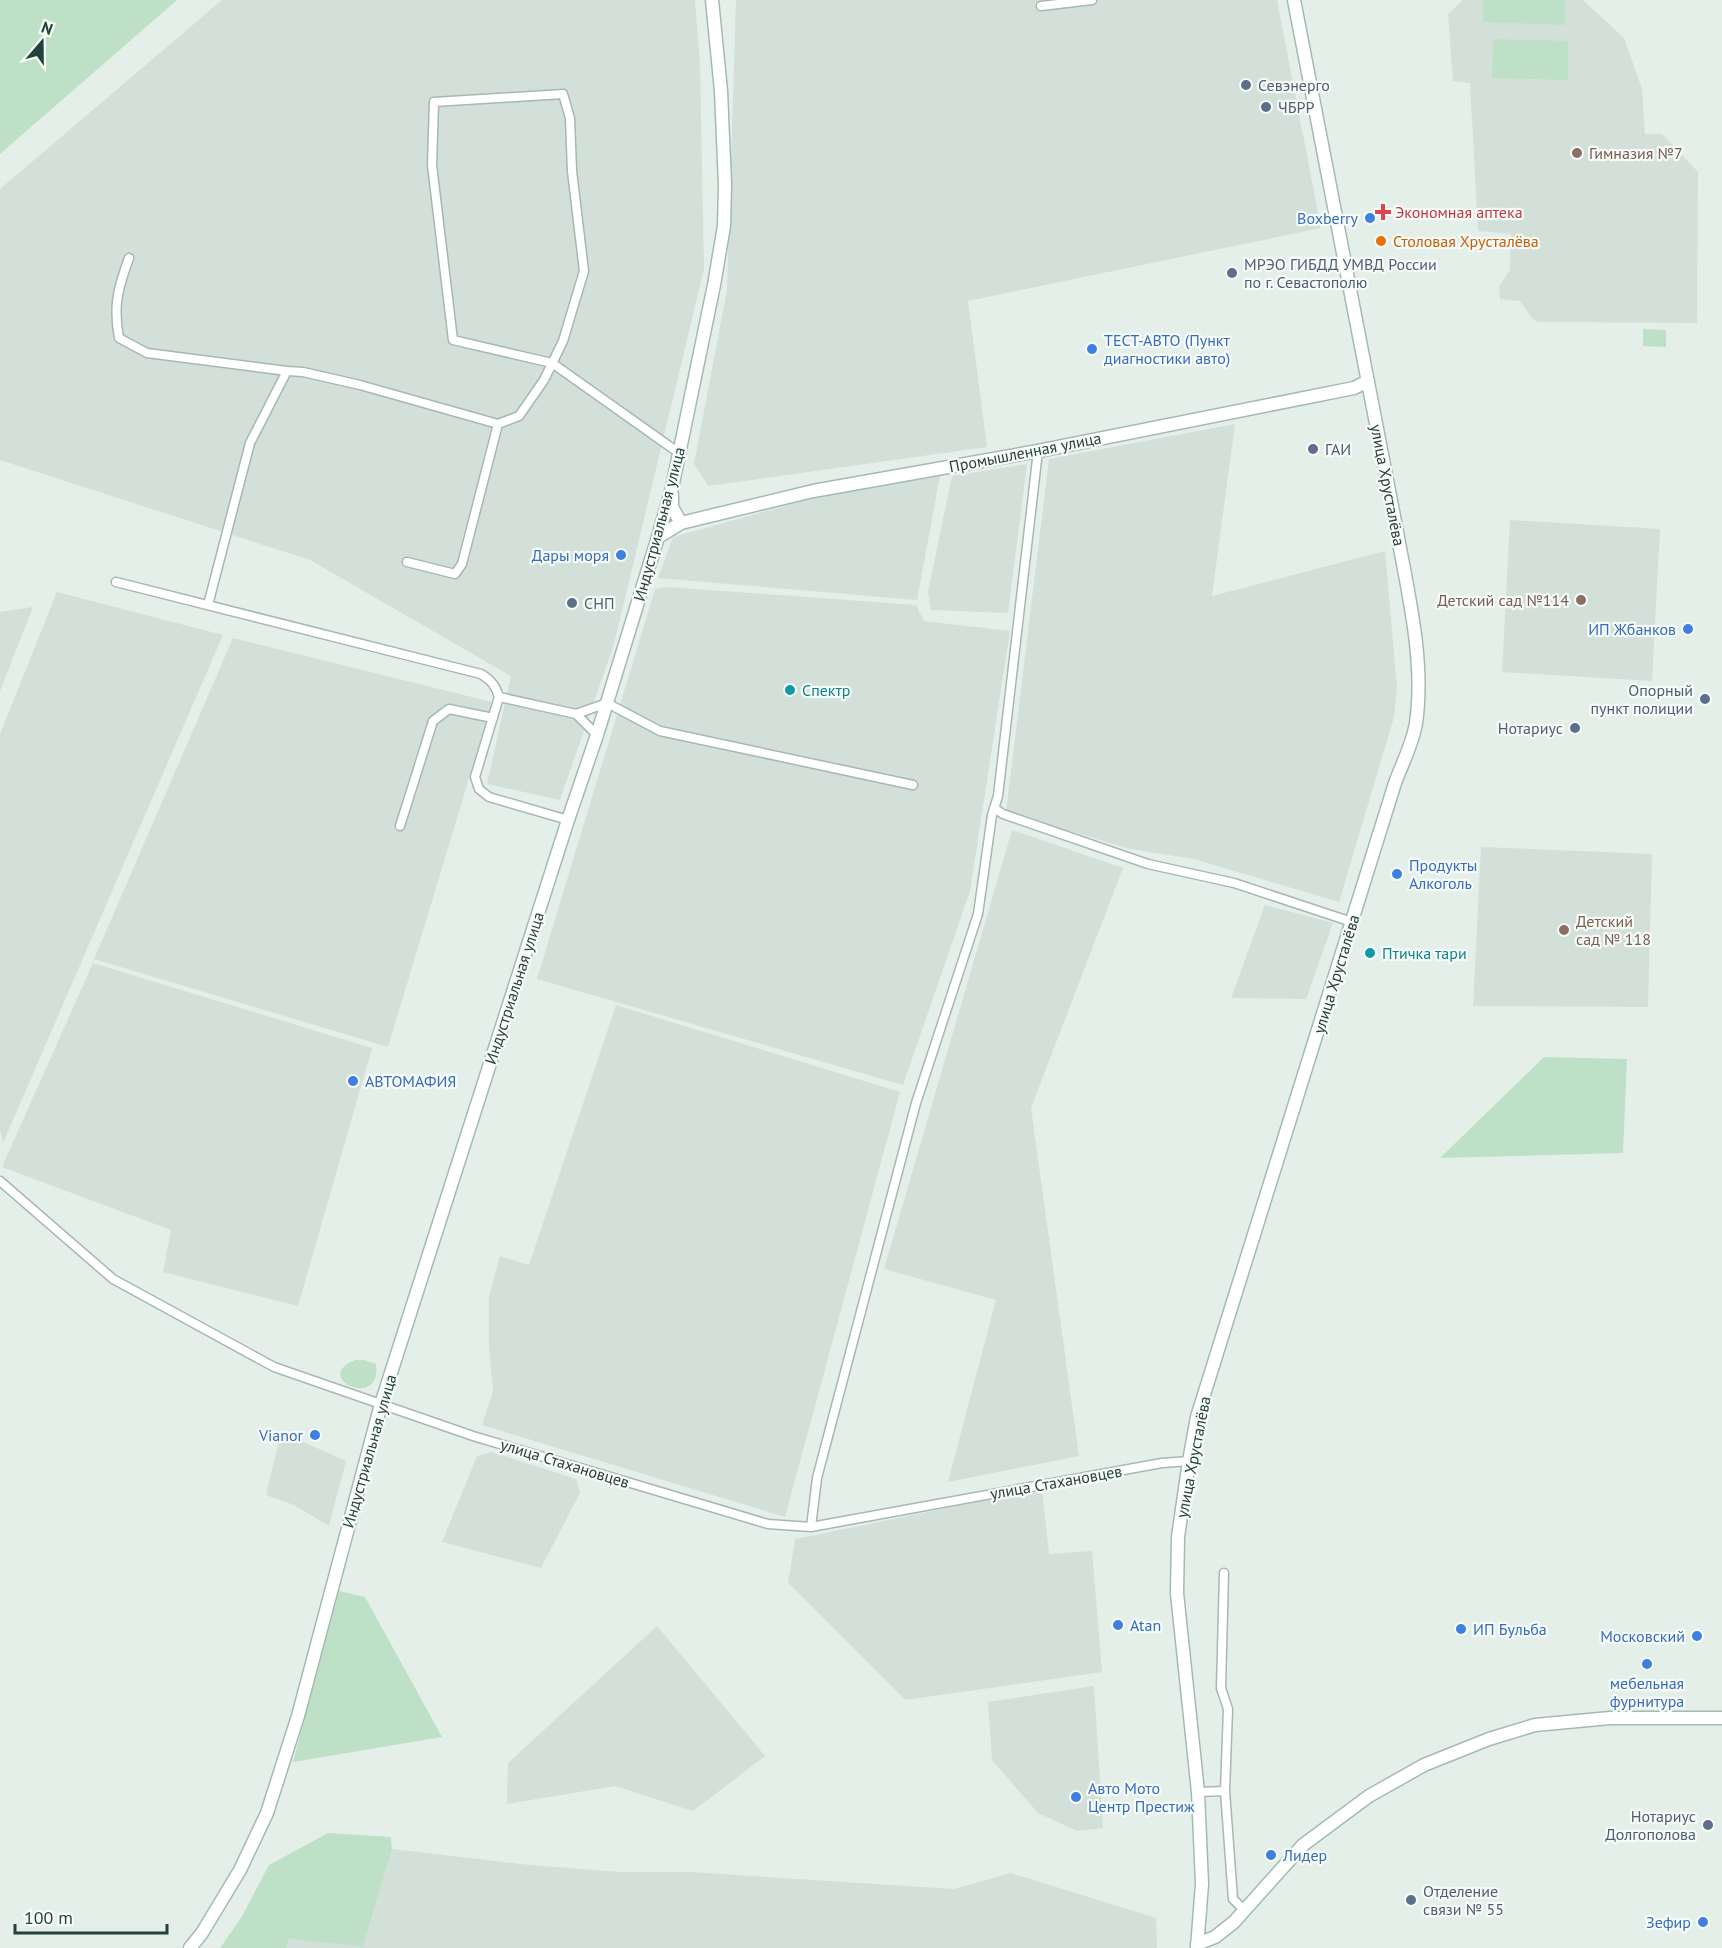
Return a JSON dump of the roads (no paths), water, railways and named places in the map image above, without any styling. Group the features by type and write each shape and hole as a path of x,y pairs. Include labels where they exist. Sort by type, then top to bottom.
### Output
{"main road":[{"name":"Индустриальная улица","path":"190,1948 202,1933 240,1870 267,1813 298,1716 381,1404 597,735 672,488 724,226 725,185 712,0"},
{"name":"улица Хрусталёва","path":"1197,1946 1202,1884 1198,1792 1178,1593 1178,1537 1189,1461 1200,1409 1395,783 1416,725 1420,682 1411,609 1294,0"},
{"name":"Промышленная улица","path":"658,537 681,523 813,491 1038,451 1354,388 1368,381"},
{"path":"672,488 672,507 681,523"},
{"path":"1197,1946 1215,1937 1244,1910 1304,1845 1369,1796 1424,1765 1489,1739 1535,1725 1610,1718 1722,1718"}],"street":[{"path":"1041,6 1092,0"},
{"path":"129,258 119,284 115,317 118,338 147,353 303,372 360,385 498,424 519,416 544,380 552,363 563,341 584,271 572,171 570,118 563,94 434,102 432,165 453,340 552,363 679,453"},
{"path":"208,605 250,443 287,371"},
{"path":"407,562 455,574 462,564 498,424"},
{"path":"812,1527 817,1478 913,1114 978,914 994,808 998,796 1038,451"},
{"path":"116,582 481,675 493,683 499,697 475,777 479,789 489,797 568,820"},
{"path":"499,697 576,714 607,703 660,731 913,785"},
{"path":"400,826 434,721 449,709 493,718"},
{"path":"576,714 597,735"},
{"path":"994,808 1003,814 1148,864 1234,883 1352,922"},
{"name":"улица Стахановцев","path":"0,1181 113,1279 274,1367 473,1436 768,1524 812,1527 1150,1465 1189,1461"},
{"path":"1224,1573 1221,1688 1228,1709 1225,1791 1233,1899 1244,1910"},
{"path":"1198,1792 1225,1791"}],"place":[{"name":"Севэнерго","path":"1246,85"},
{"name":"ЧБРР","path":"1266,107"},
{"name":"Гимназия №7","path":"1577,153"},
{"name":"Экономная аптека","path":"1383,212"},
{"name":"Boxberry","path":"1370,218"},
{"name":"Столовая Хрусталёва","path":"1381,241"},
{"name":"МРЭО ГИБДД УМВД России по г. Севастополю","path":"1232,273"},
{"name":"ТЕСТ-АВТО (Пункт диагностики авто)","path":"1092,349"},
{"name":"ГАИ","path":"1313,449"},
{"name":"Дары моря","path":"621,555"},
{"name":"Детский сад №114","path":"1581,600"},
{"name":"СНП","path":"572,603"},
{"name":"ИП Жбанков","path":"1688,629"},
{"name":"Спектр","path":"790,690"},
{"name":"Опорный пункт полиции","path":"1705,699"},
{"name":"Нотариус","path":"1575,728"},
{"name":"Продукты Алкоголь","path":"1397,874"},
{"name":"Детский сад № 118","path":"1564,930"},
{"name":"Птичка тари","path":"1370,953"},
{"name":"АВТОМАФИЯ","path":"353,1081"},
{"name":"Vianor","path":"315,1435"},
{"name":"Atan","path":"1118,1625"},
{"name":"ИП Бульба","path":"1461,1629"},
{"name":"Московский","path":"1697,1636"},
{"name":"мебельная фурнитура","path":"1647,1664"},
{"name":"Авто Мото Центр Престиж","path":"1076,1797"},
{"name":"Нотариус Долгополова","path":"1708,1825"},
{"name":"Лидер","path":"1271,1855"},
{"name":"Отделение связи № 55","path":"1411,1900"},
{"name":"Зефир","path":"1703,1922"}]}
